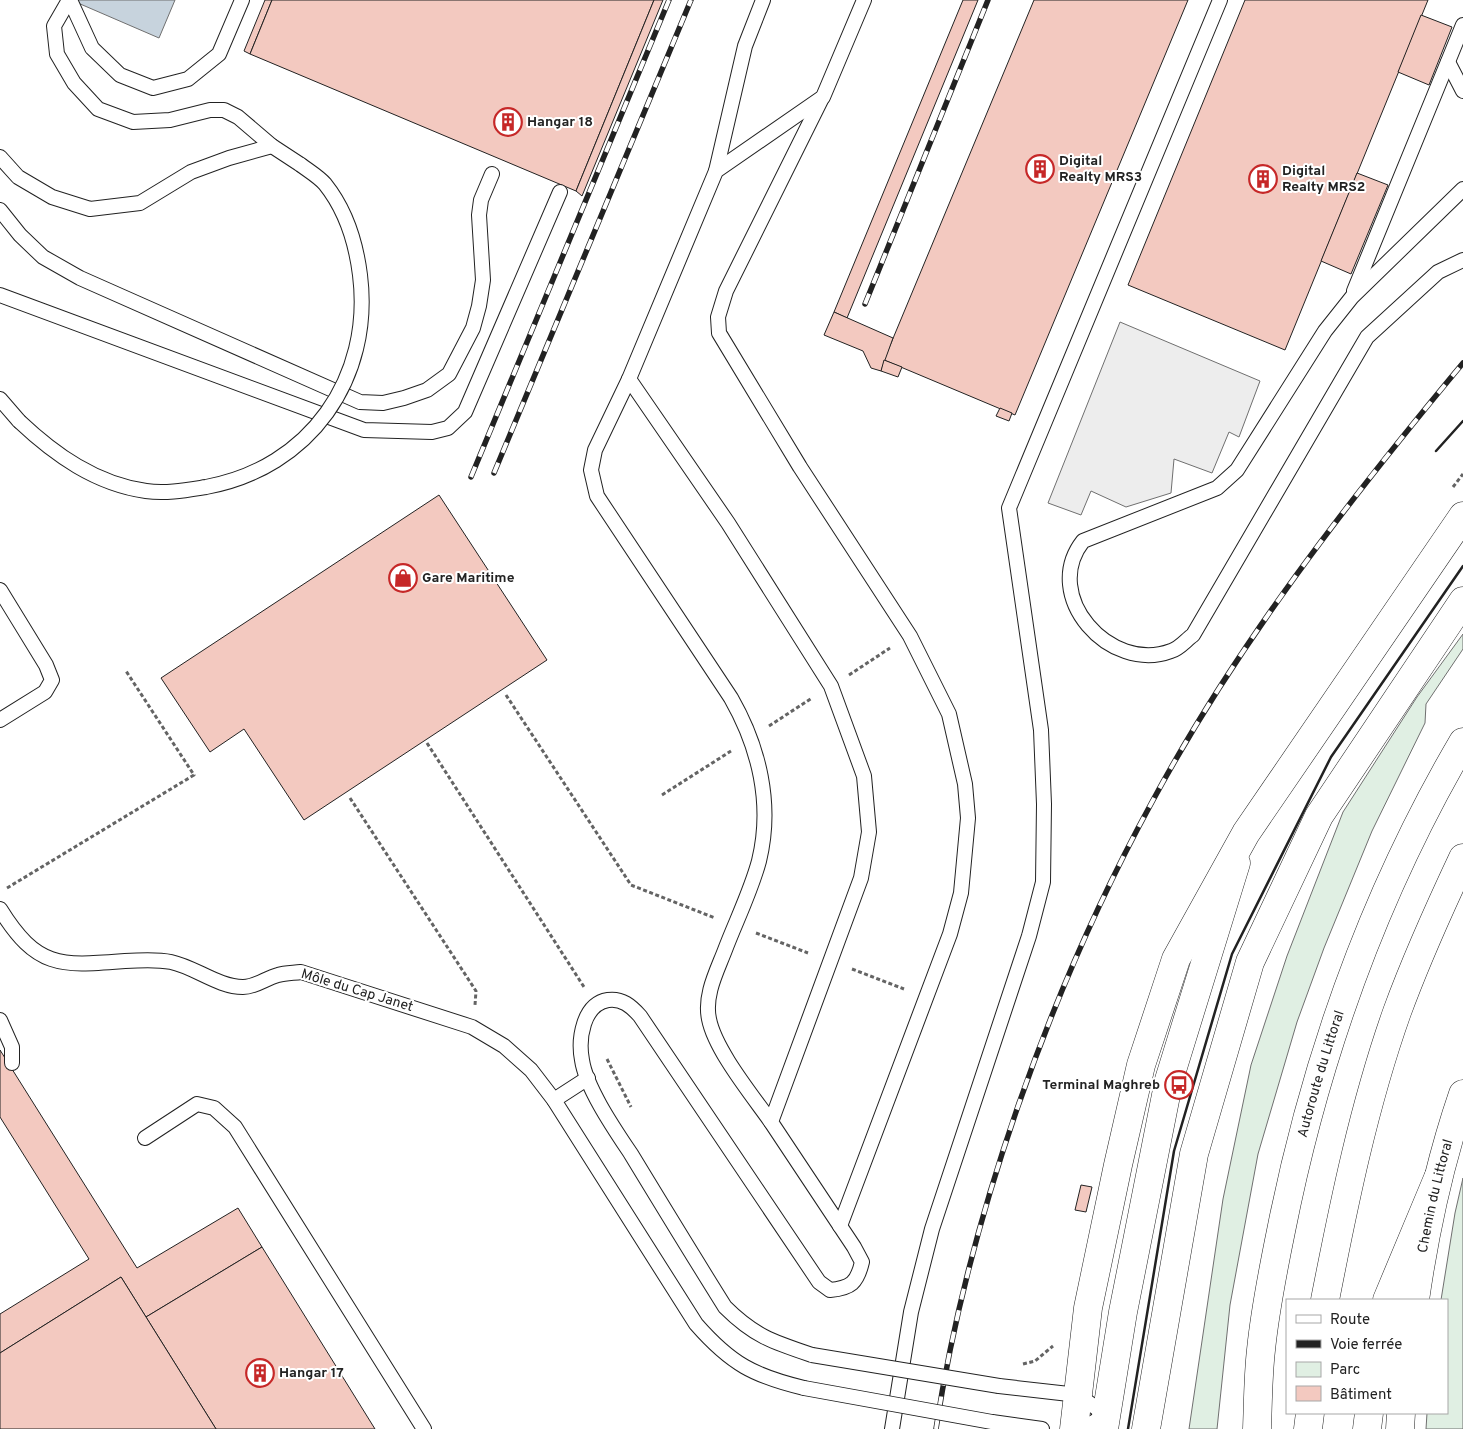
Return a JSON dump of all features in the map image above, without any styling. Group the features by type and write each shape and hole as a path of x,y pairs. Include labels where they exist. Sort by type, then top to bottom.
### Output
{"main road":[{"path":"1074,1429 1088,1308 1141,1066 1176,959 1246,833 1463,516"},
{"path":"1146,1429 1194,1154 1250,962 1318,816 1463,601"},
{"name":"Autoroute du Littoral","path":"1257,1429 1261,1350 1272,1279 1312,1099 1341,1010 1379,912 1408,844 1463,742"},
{"path":"1105,1422 1123,1312 1169,1080 1246,833"},
{"path":"1325,1299 1361,1133 1397,1013 1435,917 1463,858"},
{"name":"Chemin du Littoral","path":"1415,1299 1423,1242 1438,1178 1463,1094"},
{"path":"1387,1299 1438,1178"},
{"path":"1308,1429 1310,1414"},
{"path":"1367,1429 1369,1414"},
{"path":"1400,1429 1402,1414"}],"lane":[{"path":"70,0 92,48 120,75 153,88 188,79 220,54 242,0"},
{"path":"0,399 19,421 46,446 82,470 110,482 146,491 185,491 222,484 255,474 285,455 311,434 336,402 350,370 361,332 362,294 357,252 342,211 324,184 301,165 272,146 238,117 224,110 210,110 170,120 133,122 98,109 74,83 57,54 54,26 70,0"},
{"path":"763,0 745,46 716,171 629,379 595,450 591,470 597,496 731,698 751,738 764,796 763,833 759,862 709,992 709,1018 722,1050 862,1262 858,1277 846,1288 830,1290 819,1282 640,1016 628,1004 615,999 606,1000 589,1012 581,1039 582,1060 588,1078 610,1122 725,1307 742,1324 764,1339 812,1355 999,1386 1078,1395 1105,1422 1081,1429"},
{"path":"840,1226 950,934 961,893 968,818 965,784 949,714 910,636 800,467 719,333 718,317 726,291 823,97 864,0"},
{"path":"892,1429 911,1312 932,1229 1029,936 1043,882 1044,804 1041,730 1010,508 1220,0"},
{"path":"1352,297 1463,25"},
{"path":"1448,62 1463,91"},
{"path":"716,171 823,97"},
{"path":"0,157 18,177 52,197 90,209 140,203 191,172 229,158 272,146"},
{"path":"0,210 20,236 43,257 80,278 360,402 382,403 427,390 449,374 473,328 482,280 479,215 481,200 492,174"},
{"path":"1463,189 1352,297 1325,331 1237,470 1217,488 1096,535 1083,541 1078,546 1074,552 1069,575 1076,607 1093,633 1120,650 1148,656 1173,651 1192,635 1367,338 1438,272 1463,260"},
{"path":"0,295 364,430 432,432 448,428 465,412 560,192"},
{"path":"629,379 728,523 831,686 864,776 869,832 861,878 771,1122"},
{"path":"0,590 46,665 52,680 45,692 0,720"},
{"name":"Môle du Cap Janet","path":"0,909 11,927 28,944 49,960 74,965 141,960 171,962 231,986 243,987 260,984 277,975 301,972 472,1027 504,1046 532,1070 554,1100 696,1324 718,1350 744,1367 772,1380 804,1388 992,1422 1042,1429"},
{"path":"0,1020 12,1047 12,1063"},
{"path":"554,1100 588,1078"},
{"path":"145,1138 197,1104 214,1108 235,1127 424,1429"}],"path":[{"path":"662,795 910,636"},
{"path":"0,892 194,775 126,671"},
{"path":"506,695 631,885 926,997"},
{"path":"427,743 596,1006"},
{"path":"604,1051 633,1111"},
{"path":"1016,1365 1035,1361 1052,1347"}],"green space":[{"path":"1463,634 1463,649 1426,704 1425,723 1372,831 1324,948 1297,1022 1258,1154 1230,1305 1217,1429 1189,1429 1223,1199 1251,1065 1287,956 1343,812 1417,697"},
{"path":"1463,1178 1463,1429 1426,1429 1427,1414 1448,1414 1448,1299 1441,1299 1455,1213"}],"shaded area":[{"path":"71,0 175,0 159,38"},
{"path":"1120,322 1260,381 1239,437 1229,432 1212,473 1174,459 1171,493 1126,507 1091,491 1081,515 1048,503"}],"building":[{"path":"265,0 272,0 250,54 244,51"},
{"name":"Hangar 18","path":"272,0 654,0 576,191 250,54"},
{"path":"654,0 663,0 582,196 576,191"},
{"path":"963,0 978,0 847,318 834,312"},
{"name":"Digital Realty MRS3","path":"1034,0 1188,0 1015,415 884,360"},
{"name":"Digital Realty MRS2","path":"1245,0 1428,0 1285,350 1128,285"},
{"path":"1421,15 1452,27 1429,85 1398,72"},
{"path":"1357,173 1388,185 1351,274 1321,261"},
{"path":"834,312 893,338 881,371 871,368 863,351 824,335"},
{"path":"884,360 902,367 898,377 881,371"},
{"path":"1000,408 1012,413 1009,421 996,416"},
{"name":"Gare Maritime","path":"439,495 547,660 304,820 244,729 210,752 161,678"},
{"path":"0,1050 137,1268 238,1208 262,1247 146,1317 121,1277 0,1353 0,1314 89,1259 0,1117"},
{"path":"1081,1185 1092,1187 1086,1212 1075,1210"},
{"name":"Hangar 17","path":"262,1247 375,1429 216,1429 146,1317"},
{"path":"121,1277 216,1429 0,1429 0,1353"}],"railway":[{"path":"471,477 669,0"},
{"path":"494,473 691,0"},
{"path":"865,304 988,0"},
{"path":"936,1429 950,1349 969,1269 1018,1107 1047,1027 1080,949 1115,874 1185,743 1220,686 1258,630 1337,520 1463,363"}],"wall":[{"path":"1436,451 1463,421"},
{"path":"1128,1429 1174,1151 1232,954 1331,757 1463,566"}],"place":[{"name":"Hangar 18","path":"508,122"},
{"name":"Digital Realty MRS3","path":"1040,169"},
{"name":"Digital Realty MRS2","path":"1263,179"},
{"name":"Gare Maritime","path":"403,578"},
{"name":"Terminal Maghreb","path":"1179,1085"},
{"name":"Hangar 17","path":"260,1373"}]}
